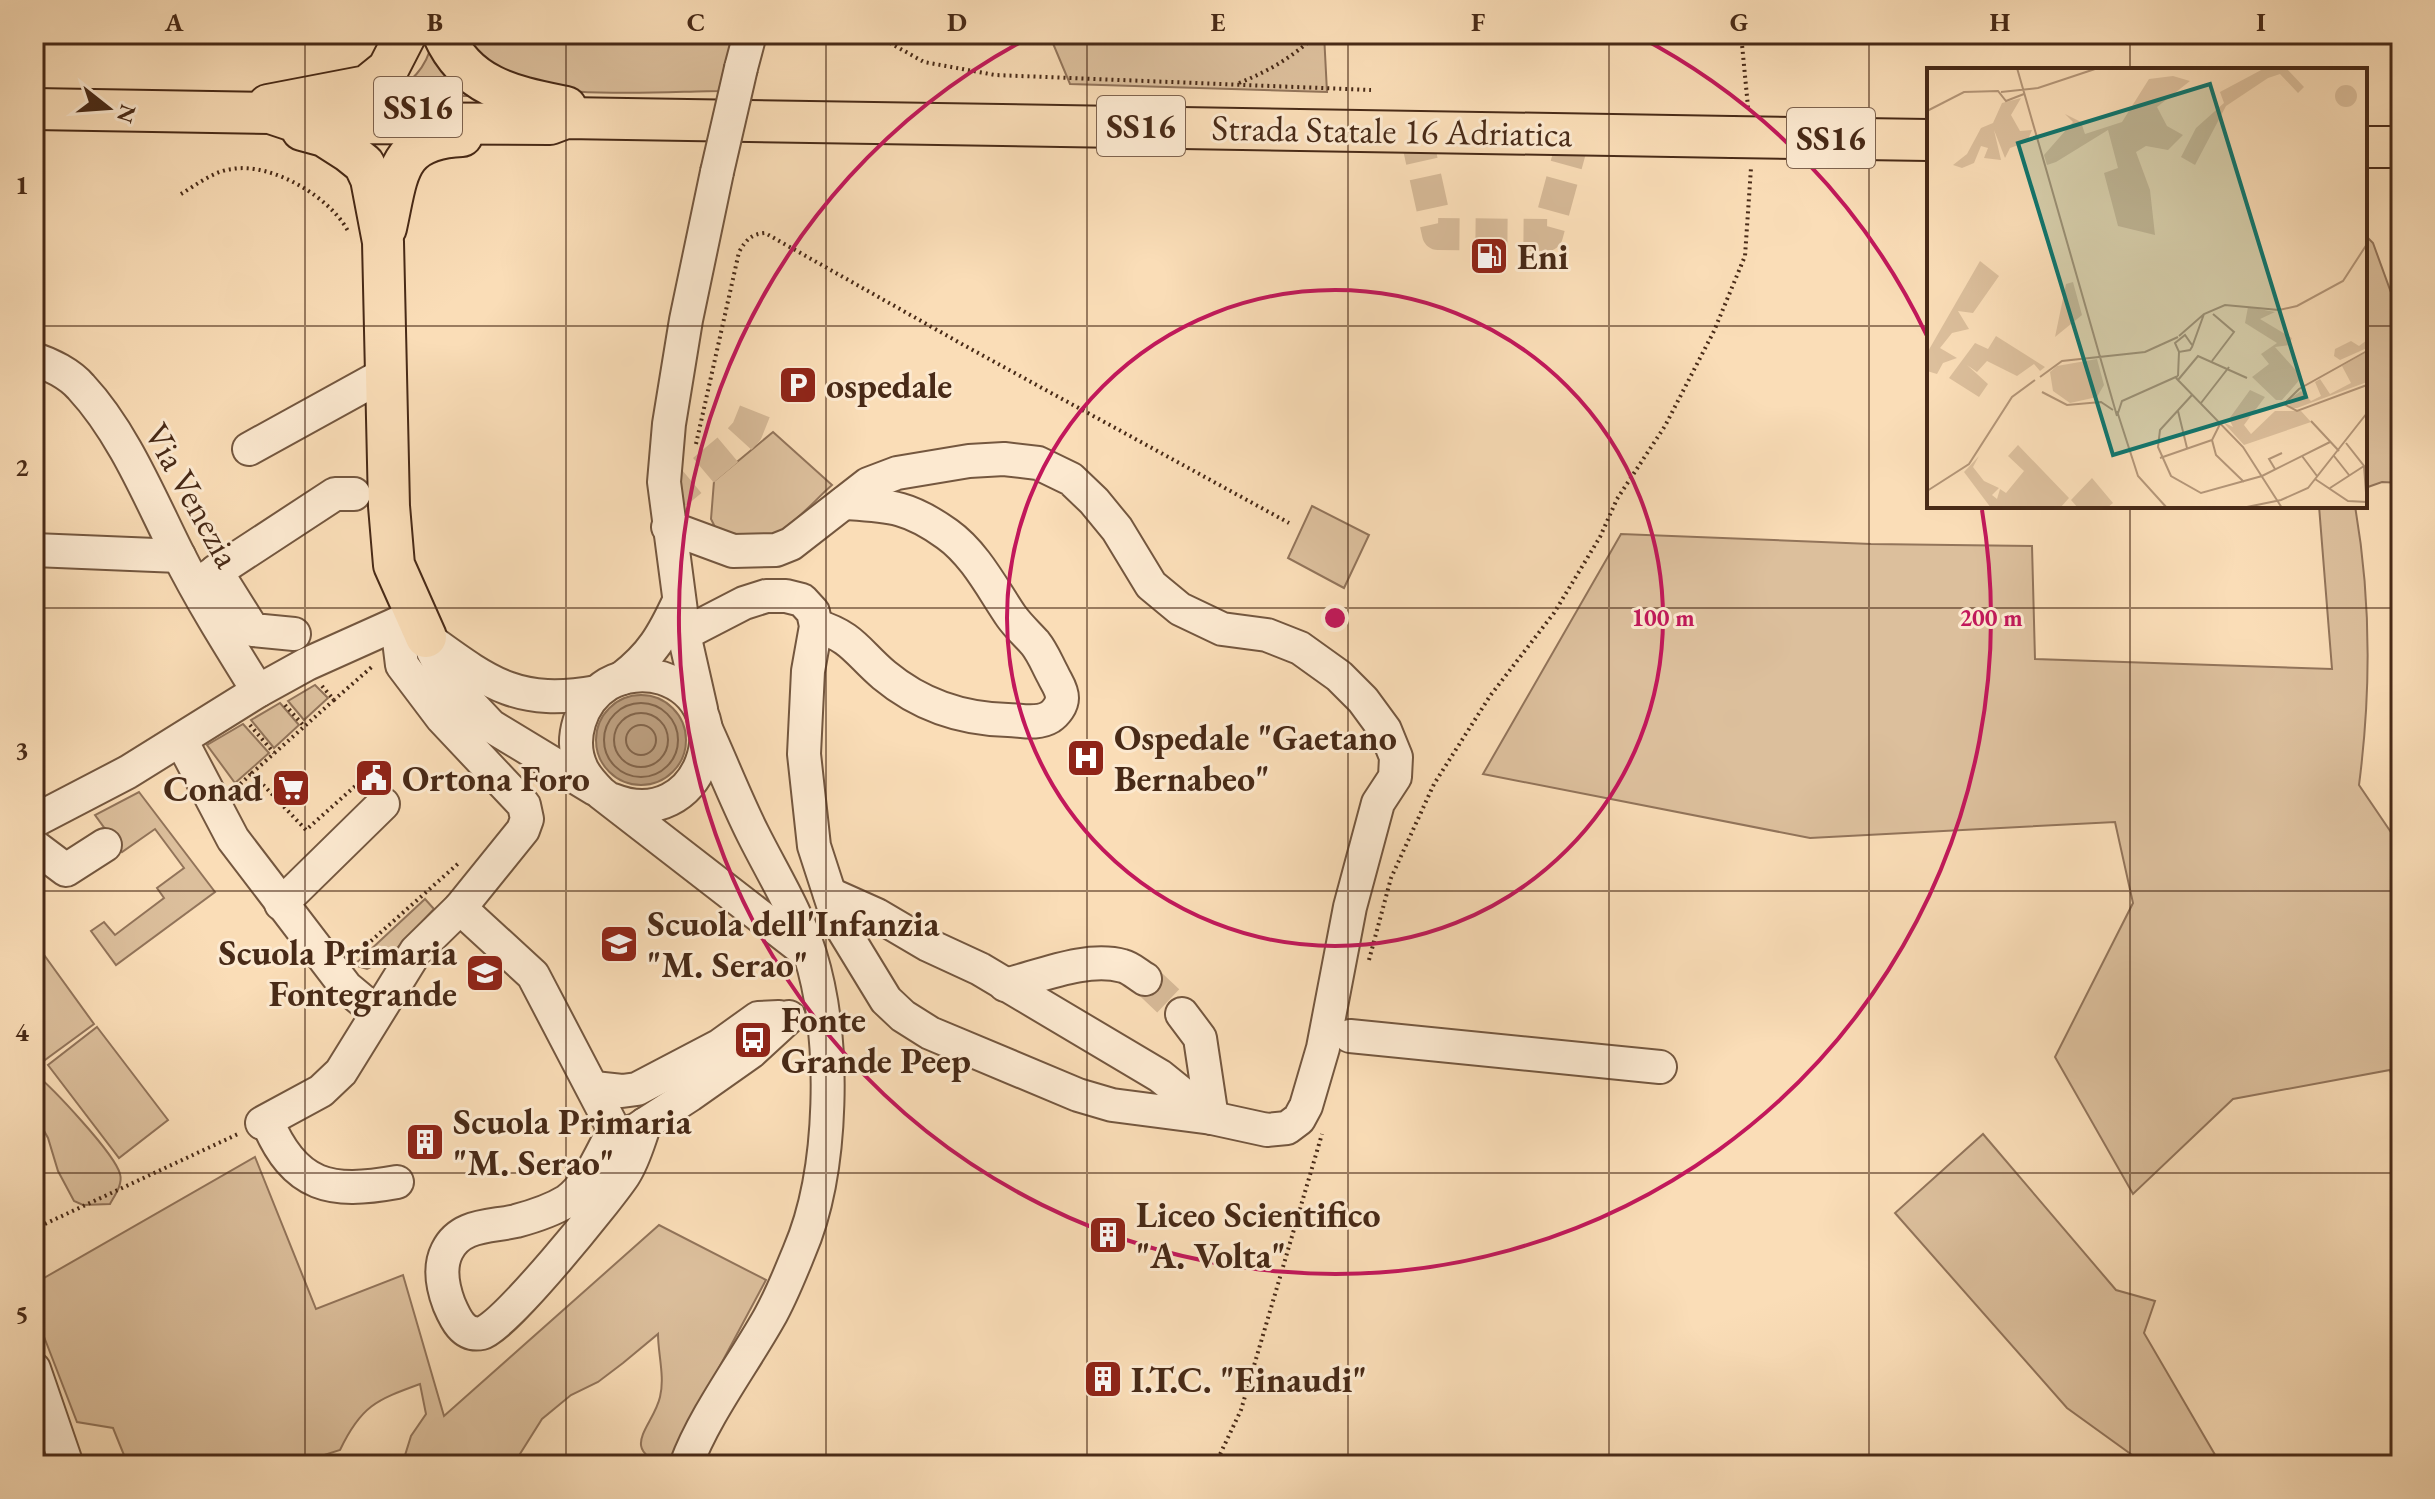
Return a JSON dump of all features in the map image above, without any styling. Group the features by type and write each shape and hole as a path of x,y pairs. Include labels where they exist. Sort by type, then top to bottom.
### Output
{"main road":[{"path":"228,112 367,86 388,69 406,34"},
{"path":"443,34 457,61 488,84 514,96 621,119"},
{"name":"Strada Statale 16 Adriatica","path":"34,109 270,113 300,123 550,124 566,118 1927,140"},
{"path":"228,112 324,136 364,164 371,179 367,240 385,374 394,565 413,625"},
{"path":"367,240 400,167 407,156 429,140 444,136 555,131 621,119"},
{"path":"2367,147 2401,147"}],"street":[{"path":"413,625 446,678 491,726 607,797 626,805 647,806 668,801 686,789 699,771 706,751 704,723 684,634 664,482 669,424 686,320 750,34"},
{"name":"Via Venezia","path":"34,359 48,364 80,385 98,409 147,491 179,556 206,578 261,704"},
{"path":"249,449 385,374"},
{"path":"668,527 733,551 776,550 791,544 868,484 897,473 969,461 1004,459 1038,463 1071,479 1094,501 1117,529 1151,585 1180,609 1222,629 1267,635 1300,648 1339,676 1363,700 1385,730 1396,757 1395,777 1378,803 1350,907 1328,1024 1306,1106 1299,1119 1287,1128 1267,1130 1212,1118 1101,1102 930,1033 903,1016 886,1000 839,923 814,846 804,754 808,671 816,626 813,612 802,600 766,596 744,603 684,634"},
{"path":"294,634 253,630 206,578 335,494 354,494"},
{"path":"816,626 834,631 866,654 881,673 904,690 948,712 1034,722 1047,719 1057,712 1062,700 1045,659 1012,618 977,565 950,536 910,511 884,504 844,503"},
{"path":"34,550 179,556"},
{"path":"679,601 655,647 642,662 610,685 581,716 576,744 583,772 607,797 700,872 810,955"},
{"path":"413,625 459,662 513,692 544,698 651,676 669,681 692,699 752,832 792,910 810,955 827,1064 820,1182 801,1247 771,1316 736,1371 686,1465"},
{"path":"34,821 128,772 181,740 261,704 322,657 413,625"},
{"path":"397,1182 350,1188 314,1181 296,1168 264,1122 321,1091 341,1072 416,951 460,908 523,830 527,812 524,805 442,718 402,665 413,625"},
{"path":"181,740 233,839 346,987 376,1012"},
{"path":"281,904 383,804"},
{"path":"34,846 66,870 105,845"},
{"path":"830,894 877,915 1005,985 1160,1076 1212,1118"},
{"path":"460,908 533,975 614,1130 625,1133 645,1124 751,1052 789,1017"},
{"path":"1005,985 1088,964 1108,963 1127,967 1145,979"},
{"path":"594,1088 637,1089 719,1046 758,1018 789,1017 820,1007"},
{"path":"1182,1014 1200,1038 1212,1118"},
{"path":"1350,1036 1660,1067"},
{"path":"614,1130 587,1179 567,1200 518,1221 474,1228 454,1239 442,1263 445,1291 457,1323 470,1333 482,1333 492,1328 527,1292 626,1173 645,1124"},
{"path":"34,1369 67,1465"}],"path":[{"path":"874,34 924,62 961,71 1031,78 1371,90"},
{"path":"1237,84 1267,72 1293,56 1317,34"},
{"path":"1367,970 1391,878 1434,784 1490,696 1554,613 1600,537 1617,499 1665,426 1714,331 1745,256 1741,34"},
{"path":"181,194 232,168 257,170 283,178 319,196 367,240"},
{"path":"695,450 739,252 755,234 765,233 1289,523"},
{"path":"229,794 334,700"},
{"path":"261,704 304,726"},
{"path":"261,704 274,753"},
{"path":"252,773 306,830 362,780 383,804"},
{"path":"348,961 462,860"},
{"path":"34,1229 264,1122"},
{"path":"1215,1465 1241,1410 1324,1129"}],"shaded area":[{"path":"463,34 736,34 722,91 602,93 569,91 511,79 486,65"},
{"path":"1049,34 1324,34 1327,92 1070,84"},
{"path":"432,43 487,96 389,96 416,74 426,60"},
{"path":"2367,237 2373,243 2401,320 2401,483 2382,482 2367,487"},
{"path":"773,432 832,485 794,521 760,541 748,542 717,531 711,519 714,481"},
{"path":"1312,506 1369,535 1344,588 1288,558"},
{"path":"2319,508 2355,508 2364,575 2368,646 2366,716 2359,785 2401,847 2401,1111 2390,1070 2233,1099 2133,1194 2055,1057 2133,903 2115,822 1810,838 1483,774 1621,534 1871,544 2032,546 2035,659 2332,669"},
{"path":"315,685 328,698 304,720 288,701"},
{"path":"280,703 299,725 274,748 251,720"},
{"path":"243,724 269,753 235,783 207,745"},
{"path":"139,792 215,892 116,965 91,931 104,922 115,935 164,898 157,888 184,868 155,829 122,852 95,815"},
{"path":"425,899 434,909 386,960 367,969 354,965"},
{"path":"34,941 94,1024 34,1068"},
{"path":"97,1027 168,1120 119,1158 48,1065"},
{"path":"34,1073 82,1121 116,1164 120,1182 110,1204 83,1205 74,1201 58,1171 48,1138 34,1113"},
{"path":"1983,1134 2116,1290 2155,1301 2144,1333 2221,1465 2146,1465 2067,1408 1895,1213"},
{"path":"255,1157 316,1309 403,1275 444,1416 659,1225 766,1280 667,1465 652,1459 641,1445 660,1397 662,1374 658,1334 598,1382 571,1395 542,1419 513,1465 402,1465 411,1436 426,1414 420,1384 371,1406 355,1423 340,1450 293,1465 128,1465 113,1428 77,1422 41,1329 34,1327 37,1282"}],"water":[{"path":"641,695 658,698 673,708 683,723 686,740 683,757 673,772 658,782 641,785 624,782 609,772 599,757 596,740 599,723 609,708 624,698"}],"tunnel":[{"path":"1415,130 1438,234 1547,235 1575,133"},
{"path":"665,499 737,442 747,431 757,406"},
{"path":"1145,979 1182,1014"}],"place":[{"name":"Eni","path":"1489,256"},
{"name":"ospedale","path":"798,385"},
{"name":"Ospedale \"Gaetano Bernabeo\"","path":"1086,758"},
{"name":"Ortona Foro","path":"374,778"},
{"name":"Conad","path":"291,788"},
{"name":"Scuola dell'Infanzia \"M. Serao\"","path":"619,944"},
{"name":"Scuola Primaria Fontegrande","path":"485,973"},
{"name":"Fonte Grande Peep","path":"753,1040"},
{"name":"Scuola Primaria \"M. Serao\"","path":"425,1142"},
{"name":"Liceo Scientifico \"A. Volta\"","path":"1108,1235"},
{"name":"I.T.C. \"Einaudi\"","path":"1103,1379"}]}
